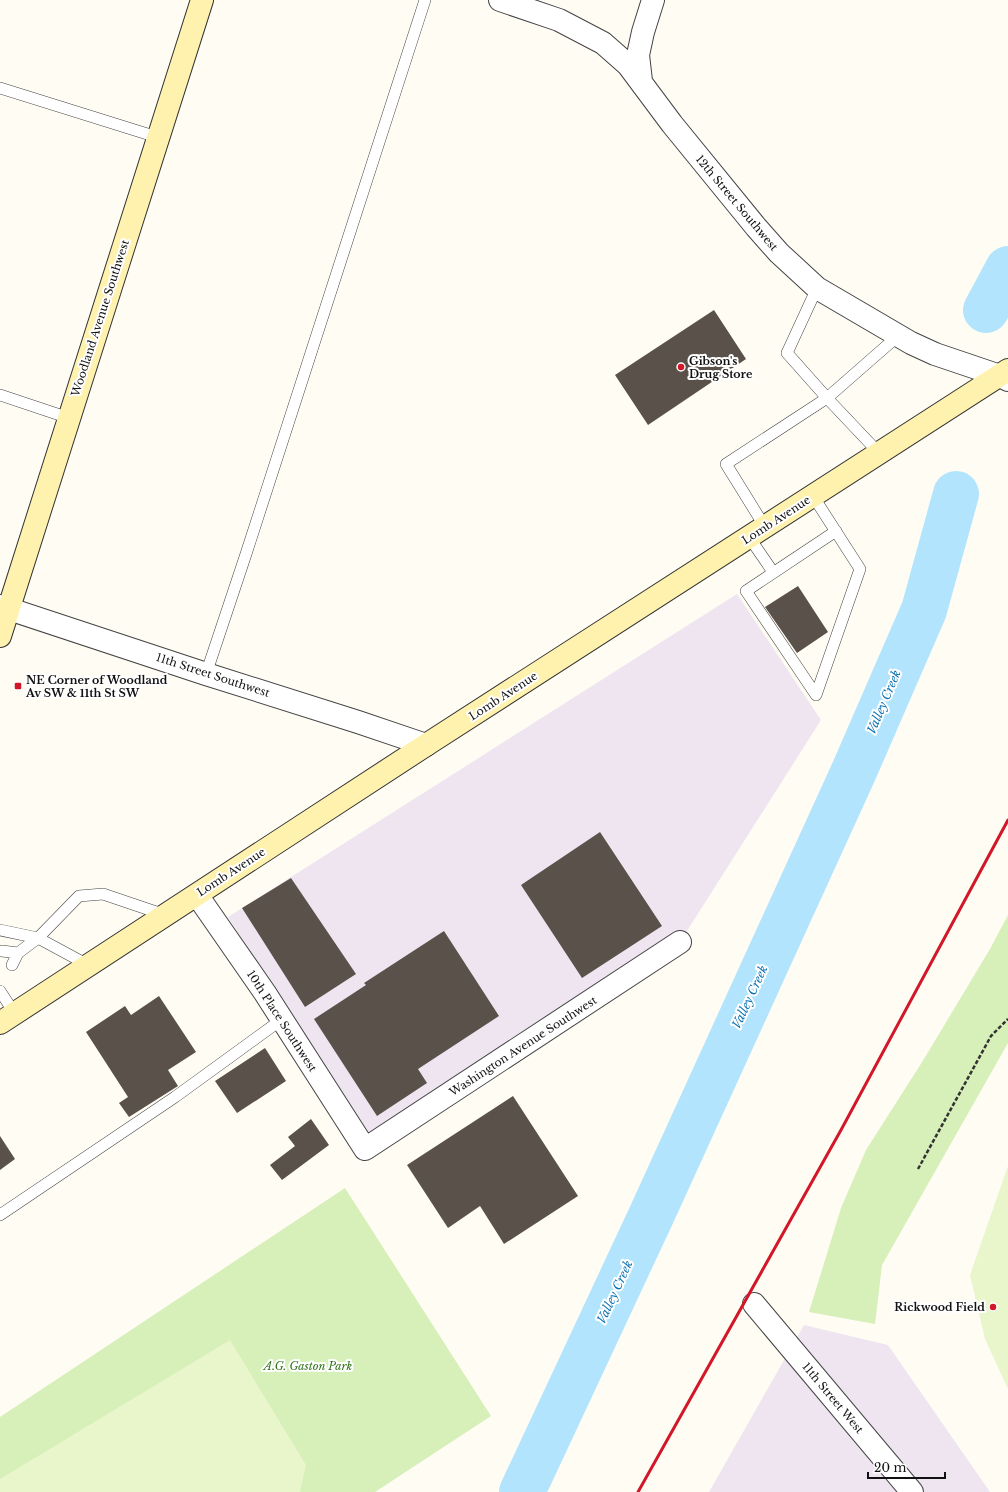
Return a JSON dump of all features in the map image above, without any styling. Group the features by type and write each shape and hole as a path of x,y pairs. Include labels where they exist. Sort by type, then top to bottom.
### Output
{"main road":[{"name":"Woodland Avenue Southwest","path":"0,636 4,607 69,418 157,137 202,0"},
{"name":"Lomb Avenue","path":"7,1019 426,745 879,453 1005,375"}],"street":[{"name":"12th Street Southwest","path":"500,0 559,20 603,43 628,65 672,124 756,227 779,253 817,288 935,354 1005,375"},
{"path":"641,81 638,56 643,32 653,0"},
{"name":"11th Street Southwest","path":"4,607 426,745"},
{"name":"10th Place Southwest","path":"197,895 264,993 365,1150"},
{"name":"Washington Avenue Southwest","path":"365,1150 680,942"},
{"name":"11th Street West","path":"754,1304 912,1492"}],"lane":[{"path":"206,674 425,0"},
{"path":"0,88 157,137"},
{"path":"817,288 787,353 879,453"},
{"path":"773,572 757,532 726,464 827,398 899,335"},
{"path":"0,395 69,418"},
{"path":"813,496 836,531 860,569 816,695 746,591 836,531"},
{"path":"12,965 18,953 38,938 79,896 103,894 165,915"},
{"path":"0,930 38,938 88,965"},
{"path":"2,951 18,953"},
{"path":"0,991 7,1019"},
{"path":"0,1215 175,1097 281,1020"}],"path":[{"path":"918,1169 991,1036 1008,1018"}],"shaded area":[{"path":"737,594 821,720 680,942 370,1136 228,917"},
{"path":"804,1325 888,1345 990,1492 709,1492"}],"green space":[{"path":"1008,915 1008,1043 882,1265 875,1324 809,1312 841,1208 866,1150 924,1059 990,949"},
{"name":"Rickwood Field","path":"1008,1166 1008,1389 985,1339 970,1275"},
{"name":"A.G. Gaston Park","path":"345,1188 491,1416 375,1492 0,1492 0,1417"},
{"path":"230,1340 306,1465 300,1492 0,1492 0,1479"}],"building":[{"name":"Gibson's Drug Store","path":"714,310 746,359 648,425 615,375"},
{"path":"798,586 828,632 797,653 765,607"},
{"path":"600,832 662,926 582,978 521,885"},
{"path":"291,878 356,974 305,1007 242,908"},
{"path":"444,931 499,1016 418,1069 427,1083 377,1116 314,1019 366,985 364,983"},
{"path":"159,996 196,1052 168,1070 178,1086 129,1117 119,1103 128,1097 86,1032 125,1006 131,1015"},
{"path":"265,1048 286,1081 237,1113 215,1081"},
{"path":"513,1096 578,1196 504,1244 480,1206 448,1228 407,1165"},
{"path":"311,1119 329,1145 282,1180 270,1165 295,1146 288,1137"},
{"path":"0,1136 15,1159 0,1170"}],"waterway":[{"name":"Valley Creek","path":"986,310 1008,269"},
{"name":"Valley Creek","path":"522,1492 651,1216 854,771 924,610 956,494"}],"railway":[{"path":"638,1492 841,1130 1008,820"}],"place":[{"name":"Gibson's Drug Store","path":"681,367"},
{"name":"NE Corner of Woodland Av SW & 11th St SW","path":"18,686"},
{"name":"Rickwood Field","path":"993,1307"}]}
